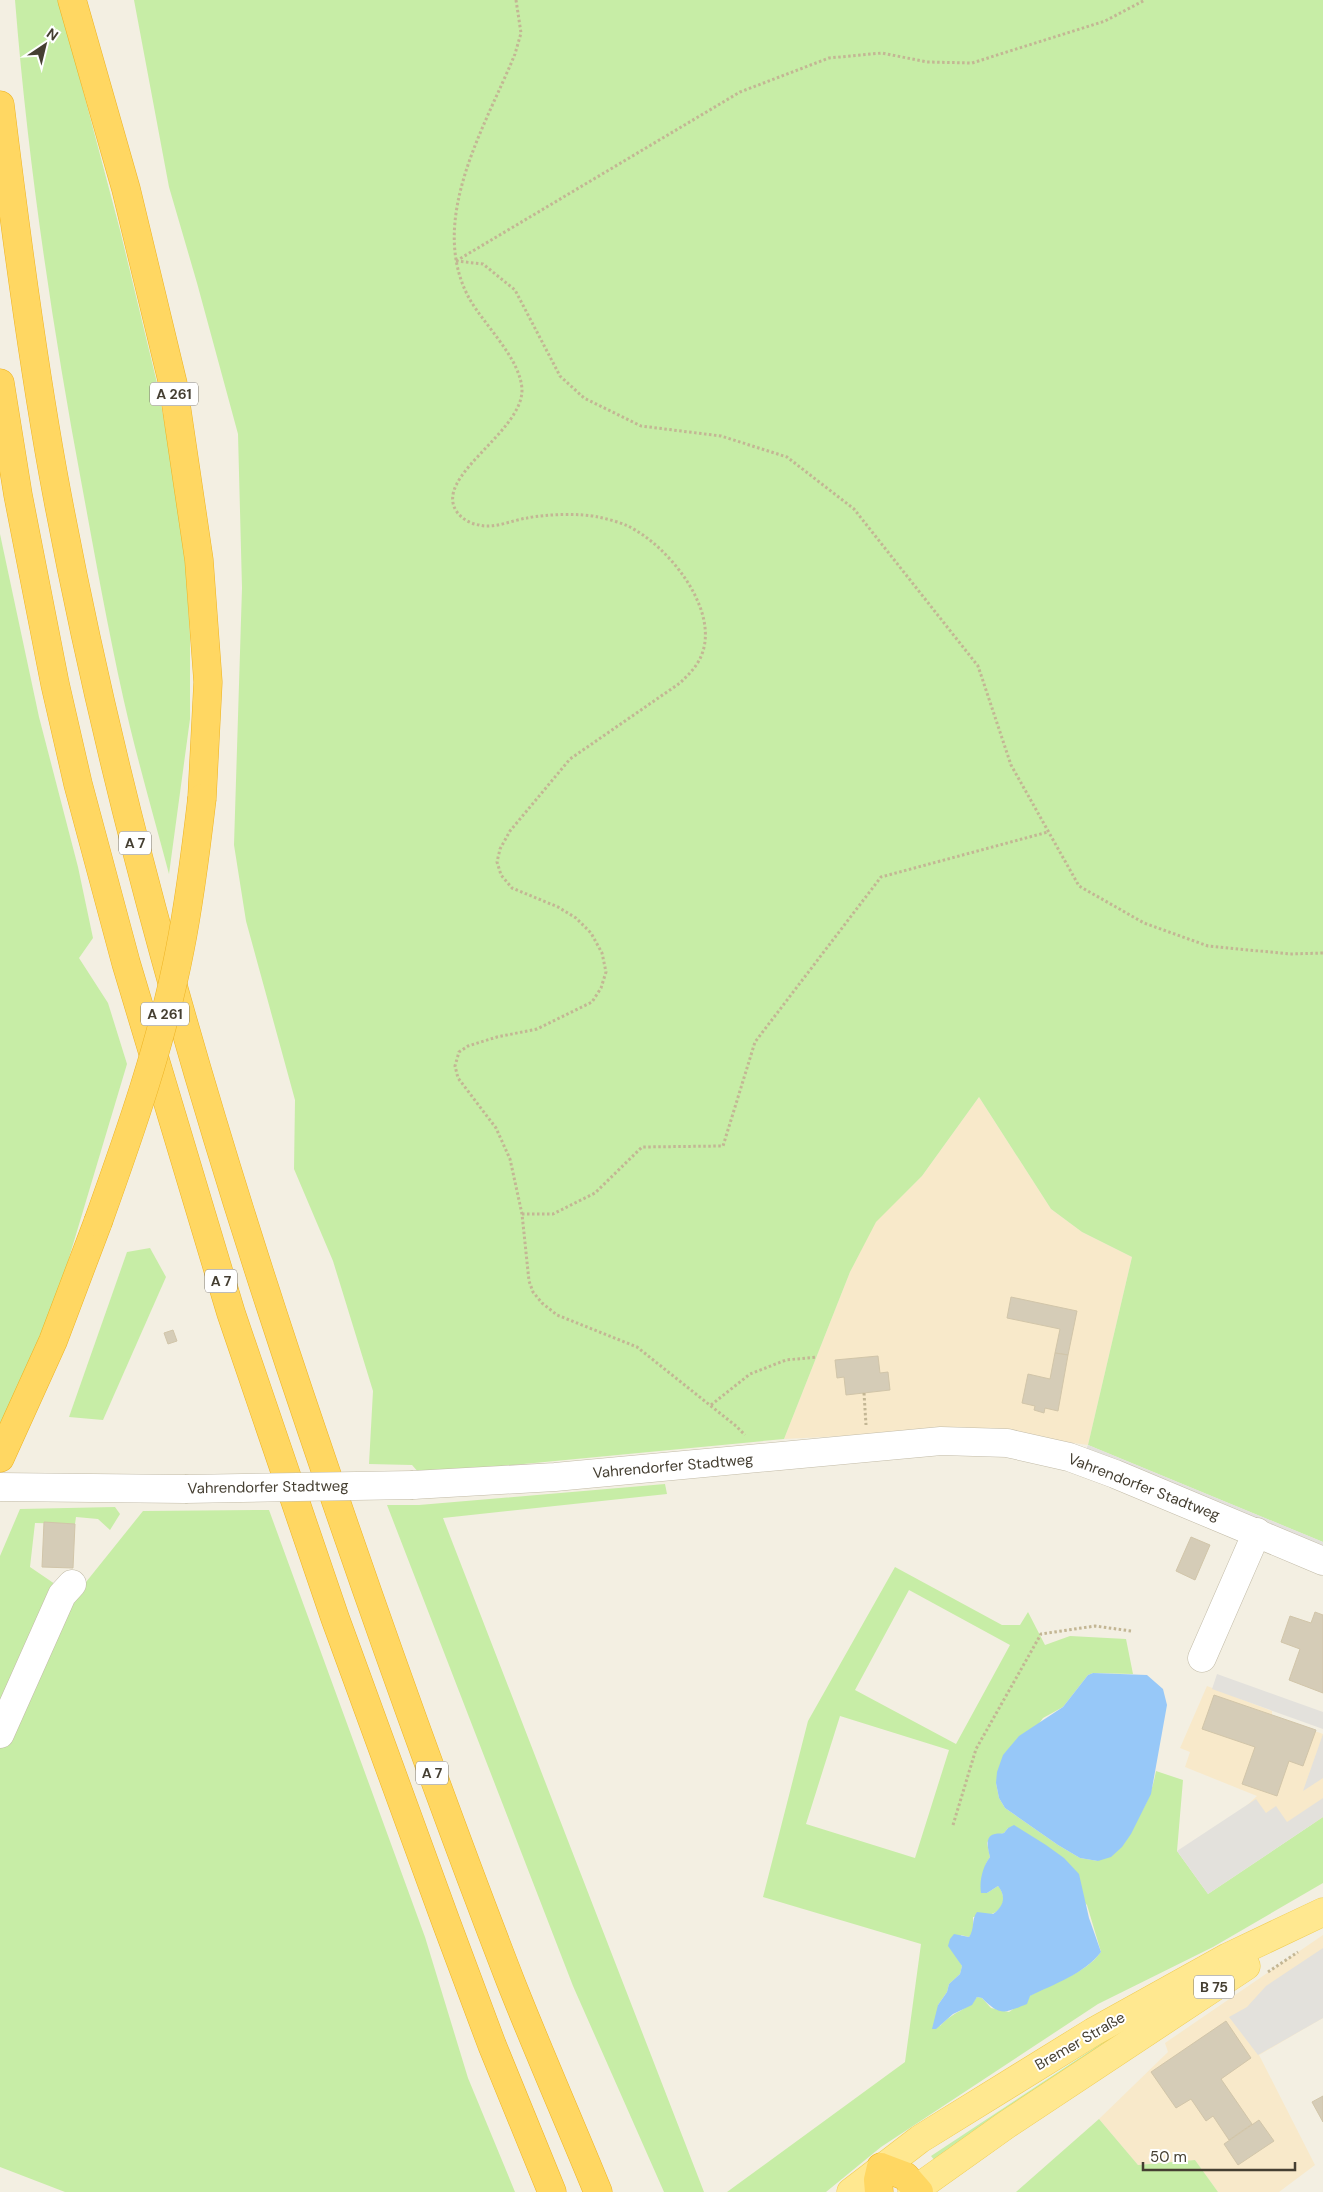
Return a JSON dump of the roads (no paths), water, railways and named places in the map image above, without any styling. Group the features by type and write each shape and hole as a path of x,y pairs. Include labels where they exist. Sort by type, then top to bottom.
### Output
{"highway":[{"name":"A 261","path":"0,1458 53,1341 98,1222 136,1112 168,999 184,924 202,798 208,682 199,560 173,384 126,189 72,0"},
{"name":"A 7","path":"0,105 22,283 53,473 78,596 156,926 196,1066 270,1308 376,1619 512,1985 598,2192"},
{"name":"A 7","path":"0,383 18,496 55,684 78,784 129,972 231,1313 335,1618 446,1922 492,2045 552,2192"},
{"path":"880,2180 905,2176 916,2191"}],"main road":[{"name":"Bremer Straße","path":"850,2192 880,2180 958,2114 1093,2032 1228,1957 1323,1913"},
{"name":"Bremer Straße","path":"916,2191 1014,2120 1323,1913"}],"street":[{"name":"Vahrendorfer Stadtweg","path":"0,1487 185,1489 413,1485 555,1477 941,1441 1007,1443 1068,1457 1116,1474 1323,1561"},
{"path":"1202,1658 1249,1529"},
{"path":"0,1734 62,1595 72,1584"}],"water":[{"path":"1093,1673 1147,1675 1163,1689 1167,1705 1151,1794 1131,1834 1122,1847 1111,1857 1098,1861 1080,1858 1005,1808 999,1798 996,1783 997,1772 1003,1755 1019,1736 1063,1707 1088,1675"},
{"path":"1014,1825 1064,1858 1079,1874 1089,1918 1101,1952 1094,1960 1077,1972 1059,1983 1030,1996 1027,2004 1003,2012 988,2004 982,1998 977,1997 972,2005 953,2014 936,2029 932,2029 938,2005 947,1992 949,1984 960,1974 962,1966 948,1946 950,1939 954,1934 969,1937 977,1912 993,1914 1003,1901 1001,1890 998,1886 987,1893 981,1893 982,1874 990,1857 989,1837 1004,1833"}]}
